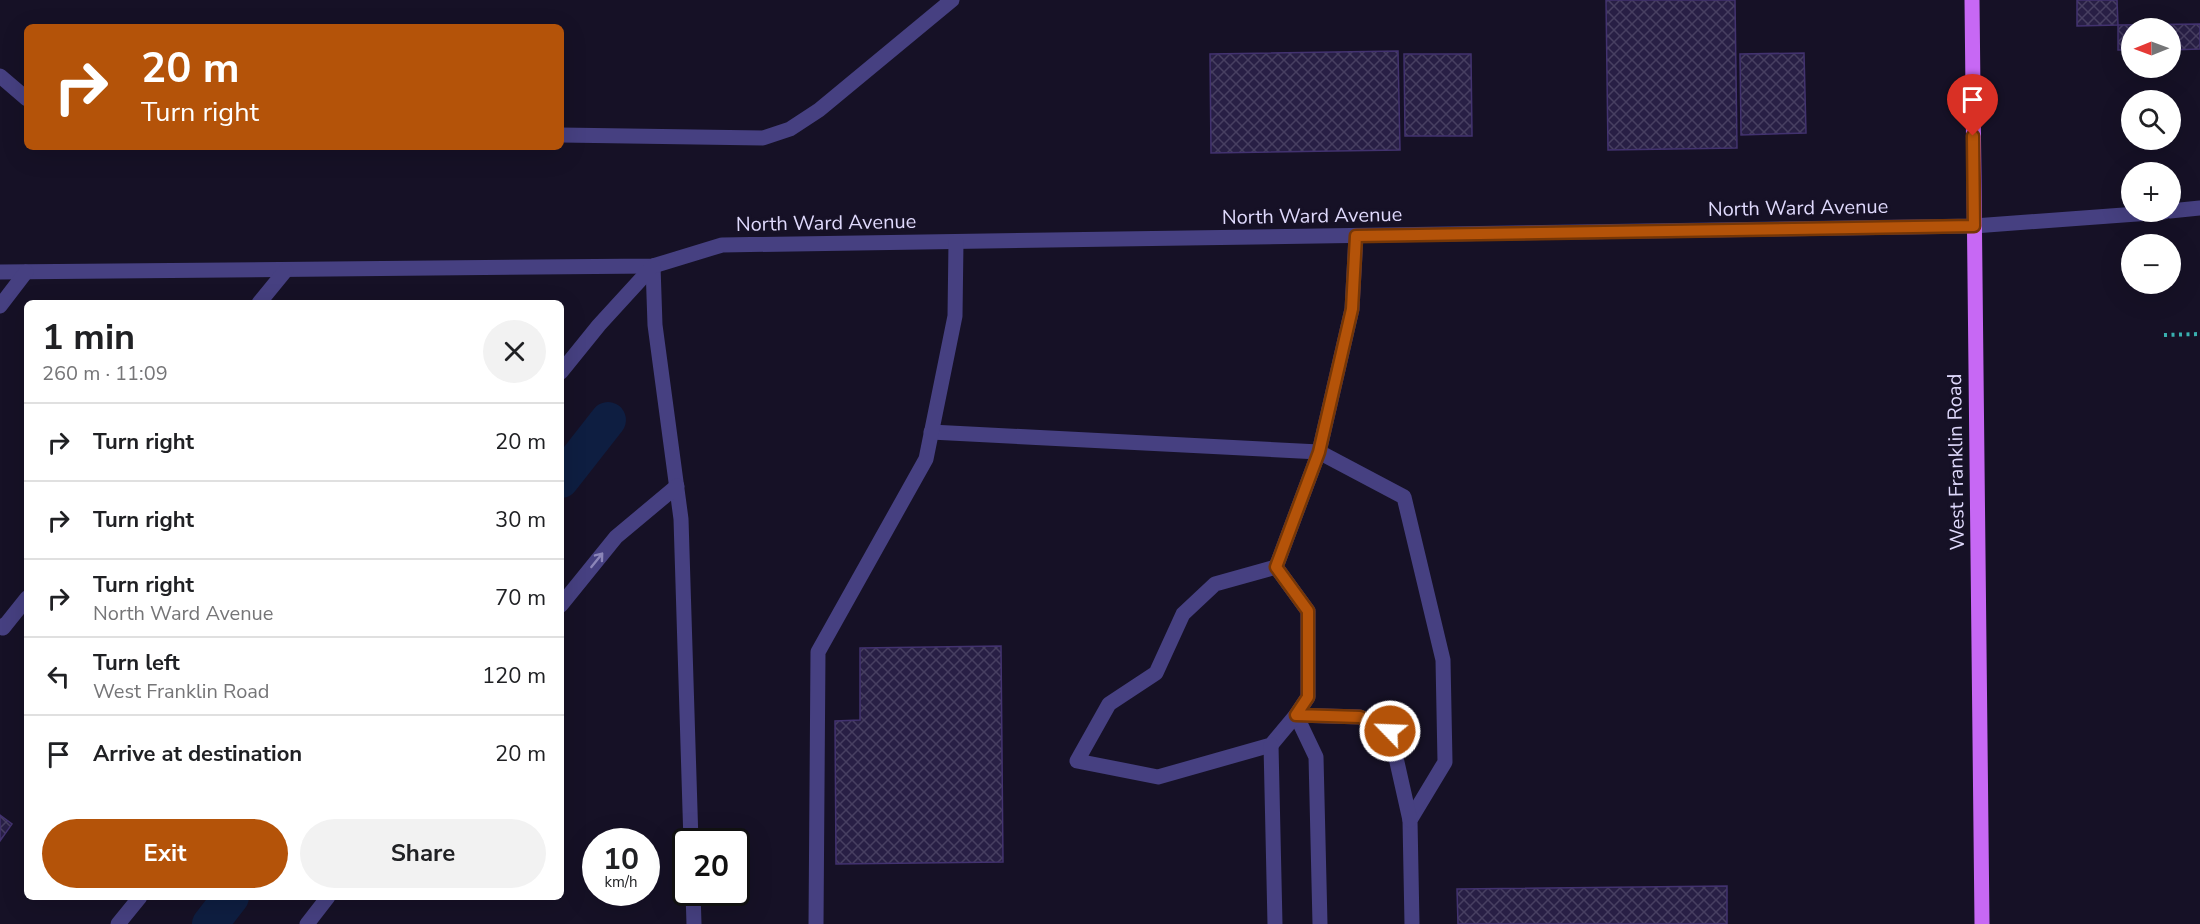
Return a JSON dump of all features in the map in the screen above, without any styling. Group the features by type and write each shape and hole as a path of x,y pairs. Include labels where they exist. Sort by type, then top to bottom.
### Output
{"main road":[{"name":"West Franklin Road","path":"1972,0 1982,924"}],"street":[{"path":"564,135 763,138 790,129 819,110 952,0"},
{"path":"0,76 24,96"},
{"path":"2181,210 2200,208"},
{"name":"North Ward Avenue","path":"0,272 652,266 722,245 1974,226 2121,215"},
{"path":"1276,567 1319,452 1352,309 1356,236"},
{"path":"816,924 818,652 926,459 955,316 956,242"},
{"path":"564,368 652,266"},
{"path":"652,266 655,325 681,519 691,828"},
{"path":"261,300 285,270"},
{"path":"0,306 26,272"},
{"path":"931,432 1319,452 1404,497 1443,660 1444,762 1410,820"},
{"path":"564,601 616,537 677,486"},
{"path":"1276,567 1308,611 1308,697 1271,745 1158,777 1077,761 1109,704 1156,673 1183,614 1215,584 1276,567"},
{"path":"0,626 3,628 24,602"},
{"path":"1296,715 1360,717 1390,731 1410,820 1412,924"},
{"path":"1296,715 1316,757 1320,924"},
{"path":"1271,745 1275,924"},
{"path":"118,924 138,900"},
{"path":"307,924 326,900"},
{"path":"693,906 694,924"}],"path":[{"path":"2164,336 2200,334"}],"building":[{"path":"1606,0 1735,0 1737,148 1608,150"},
{"path":"2077,0 2117,0 2118,25 2077,26"},
{"path":"2181,24 2200,24 2200,49 2181,50"},
{"path":"2118,25 2121,25 2121,50 2118,50"},
{"path":"1398,51 1400,150 1211,153 1210,54"},
{"path":"1804,53 1806,133 1741,135 1740,54"},
{"path":"1404,54 1471,54 1472,136 1405,136"},
{"path":"1001,646 1003,862 836,864 835,721 860,720 860,648"},
{"path":"0,815 12,824 0,841"},
{"path":"1727,886 1727,924 1458,924 1457,889"}],"waterway":[{"path":"564,476 608,420"},
{"path":"210,924 229,900"}],"route":[{"path":"1390,731 1360,717 1296,715 1308,697 1308,611 1276,567 1319,452 1352,309 1356,236 1974,226 1973,136"}]}
